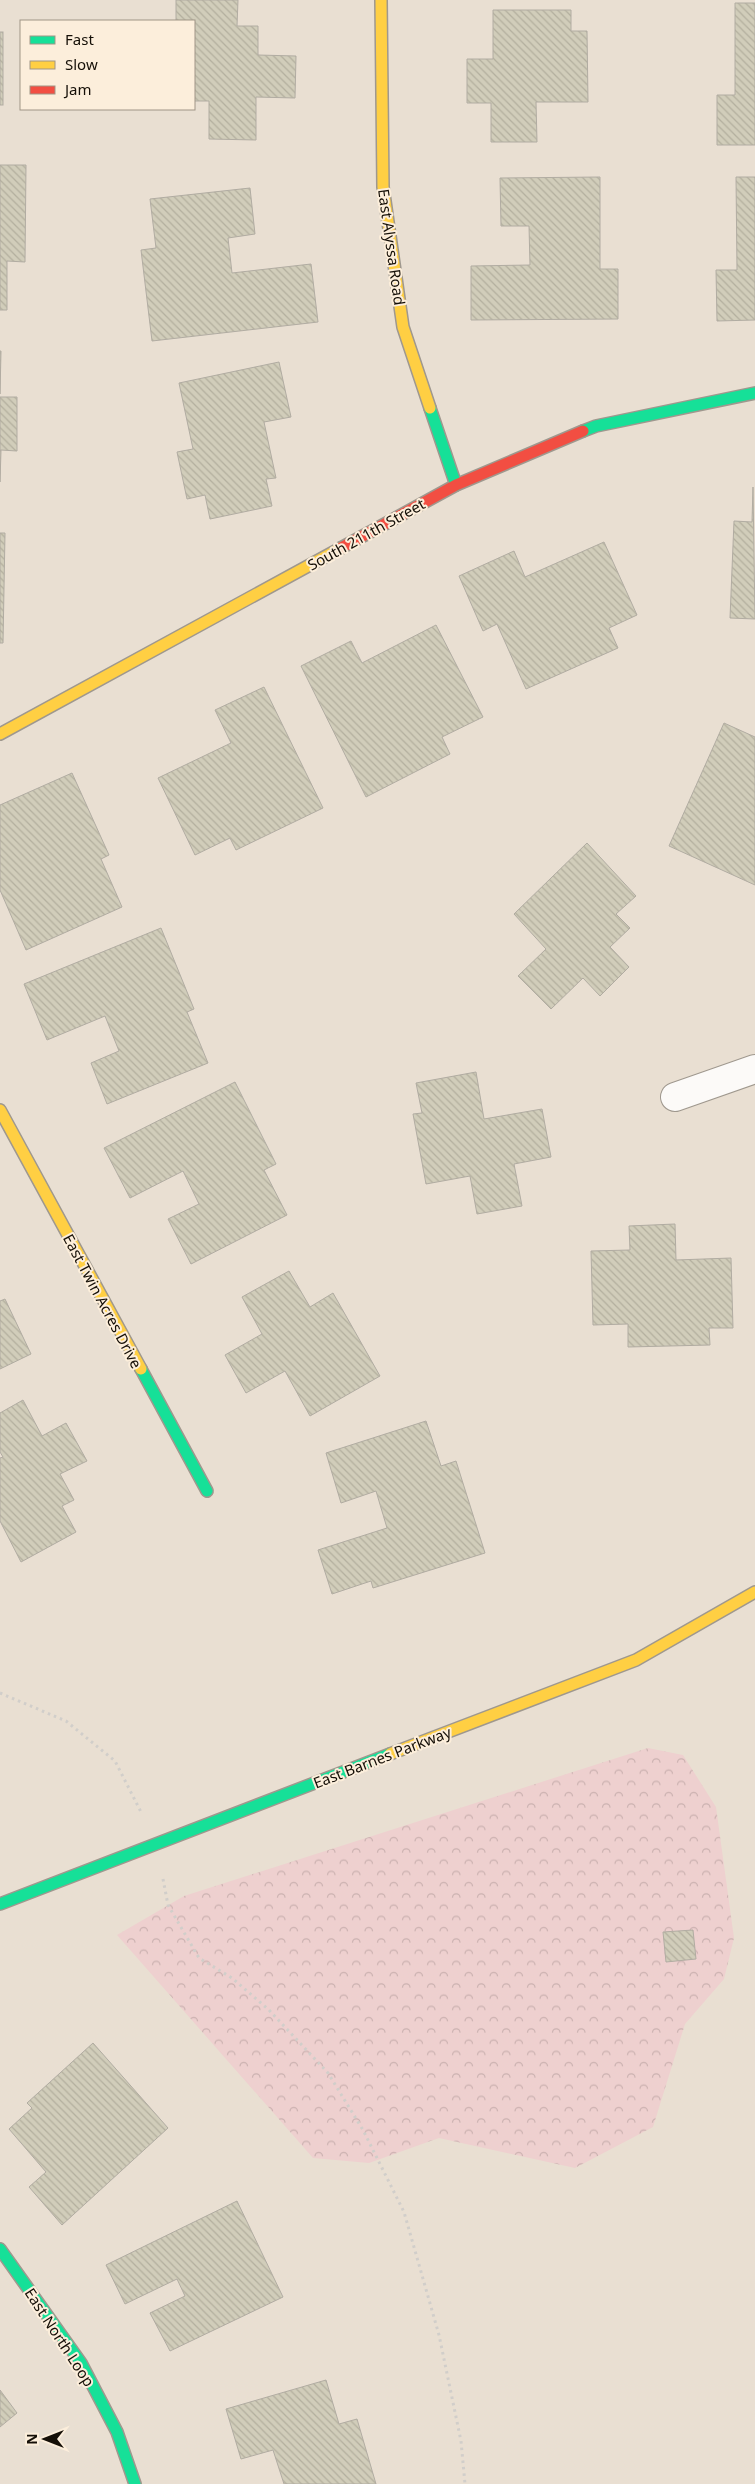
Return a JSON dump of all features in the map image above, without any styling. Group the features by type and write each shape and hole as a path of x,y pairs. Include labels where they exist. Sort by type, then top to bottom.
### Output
{"street":[{"name":"East Alyssa Road","path":"381,0 383,187 403,327 456,485"},
{"name":"South 211th Street","path":"0,734 456,485 596,426 755,393"},
{"path":"675,1097 755,1069"},
{"name":"East Twin Acres Drive","path":"0,1110 207,1491"},
{"name":"East Barnes Parkway","path":"0,1904 636,1660 755,1592"},
{"name":"East North Loop","path":"0,2249 80,2363 117,2432 135,2484"}],"path":[{"path":"0,1693 66,1721 115,1761 157,1843 168,1905 199,1958 232,1978 269,2010 328,2073 363,2130 404,2212 439,2334 460,2441 465,2484"}],"green space":[{"path":"648,1748 683,1755 716,1807 734,1938 724,1979 685,2024 653,2127 575,2168 439,2138 369,2163 313,2158 117,1935 184,1896"}],"building":[{"path":"176,0 238,0 237,26 258,26 258,55 296,56 295,98 256,97 256,140 209,139 209,101 195,101 195,20 176,20"},
{"path":"735,3 755,3 755,145 717,145 717,95 735,95"},
{"path":"493,10 571,10 571,31 587,31 588,102 536,102 537,142 491,142 491,103 467,103 467,59 493,59"},
{"path":"0,32 3,32 3,105 0,105"},
{"path":"0,165 26,165 25,262 7,261 7,310 0,310"},
{"path":"600,177 600,269 618,269 618,319 471,320 471,266 530,265 529,226 501,226 500,178"},
{"path":"736,177 755,177 755,320 717,321 716,270 737,270"},
{"path":"250,188 255,234 228,238 232,273 311,264 318,322 152,341 141,250 156,248 150,199"},
{"path":"0,351 1,351 0,394"},
{"path":"279,362 291,417 264,422 276,478 266,479 272,506 210,519 205,495 187,499 177,452 193,449 179,383"},
{"path":"0,397 17,397 17,451 1,450 0,482"},
{"path":"753,487 755,619 730,618 734,521 752,522"},
{"path":"0,533 5,533 3,643 0,643"},
{"path":"604,542 637,615 609,628 618,648 526,689 497,624 483,631 459,576 514,551 525,577"},
{"path":"436,625 483,717 442,737 450,754 366,797 301,666 351,641 362,663"},
{"path":"264,687 323,808 236,850 230,838 195,855 158,778 231,743 215,710"},
{"path":"724,723 755,737 755,885 669,846"},
{"path":"72,773 109,855 101,859 122,907 26,950 0,890 0,805"},
{"path":"587,843 636,896 616,914 630,928 610,947 629,967 600,996 583,978 551,1009 518,976 546,949 514,914"},
{"path":"161,928 194,1009 187,1012 208,1063 107,1104 91,1063 119,1051 105,1016 47,1040 24,984"},
{"path":"476,1072 484,1119 542,1109 551,1157 514,1164 522,1206 477,1214 470,1176 426,1184 413,1114 422,1113 416,1083"},
{"path":"235,1082 276,1164 264,1170 287,1215 191,1264 168,1219 199,1204 183,1171 130,1198 104,1148"},
{"path":"675,1224 676,1260 731,1258 733,1328 709,1328 710,1345 628,1347 628,1324 593,1325 591,1251 630,1250 629,1226"},
{"path":"289,1271 310,1307 333,1293 380,1376 310,1416 285,1371 246,1393 225,1355 262,1334 242,1297"},
{"path":"5,1299 31,1354 0,1369 0,1301"},
{"path":"23,1400 42,1436 66,1423 87,1461 60,1474 74,1500 62,1506 76,1532 21,1562 0,1521 0,1458 3,1457 0,1452 0,1413"},
{"path":"426,1421 441,1466 456,1461 485,1553 373,1588 371,1581 332,1594 318,1550 387,1528 376,1491 341,1503 326,1453"},
{"path":"693,1930 696,1959 666,1962 663,1932"},
{"path":"93,2043 168,2128 62,2225 29,2187 46,2172 9,2129 32,2108 27,2103"},
{"path":"237,2201 283,2297 170,2351 150,2313 185,2296 177,2279 125,2304 106,2265"},
{"path":"326,2380 339,2424 357,2419 376,2484 284,2484 273,2450 241,2459 226,2409"},
{"path":"0,2390 17,2413 0,2427"}],"traffic: fast":[{"path":"583,431 596,426 755,393"},
{"path":"430,408 456,485"},
{"path":"141,1369 207,1491"},
{"path":"0,1904 390,1754"},
{"path":"0,2249 81,2363 117,2432 135,2484"}],"traffic: slow":[{"path":"381,0 383,187 403,327 430,408"},
{"path":"0,734 341,548"},
{"path":"0,1110 141,1369"},
{"path":"390,1754 636,1660 755,1592"}],"traffic: jam":[{"path":"341,548 456,485 583,431"}]}
